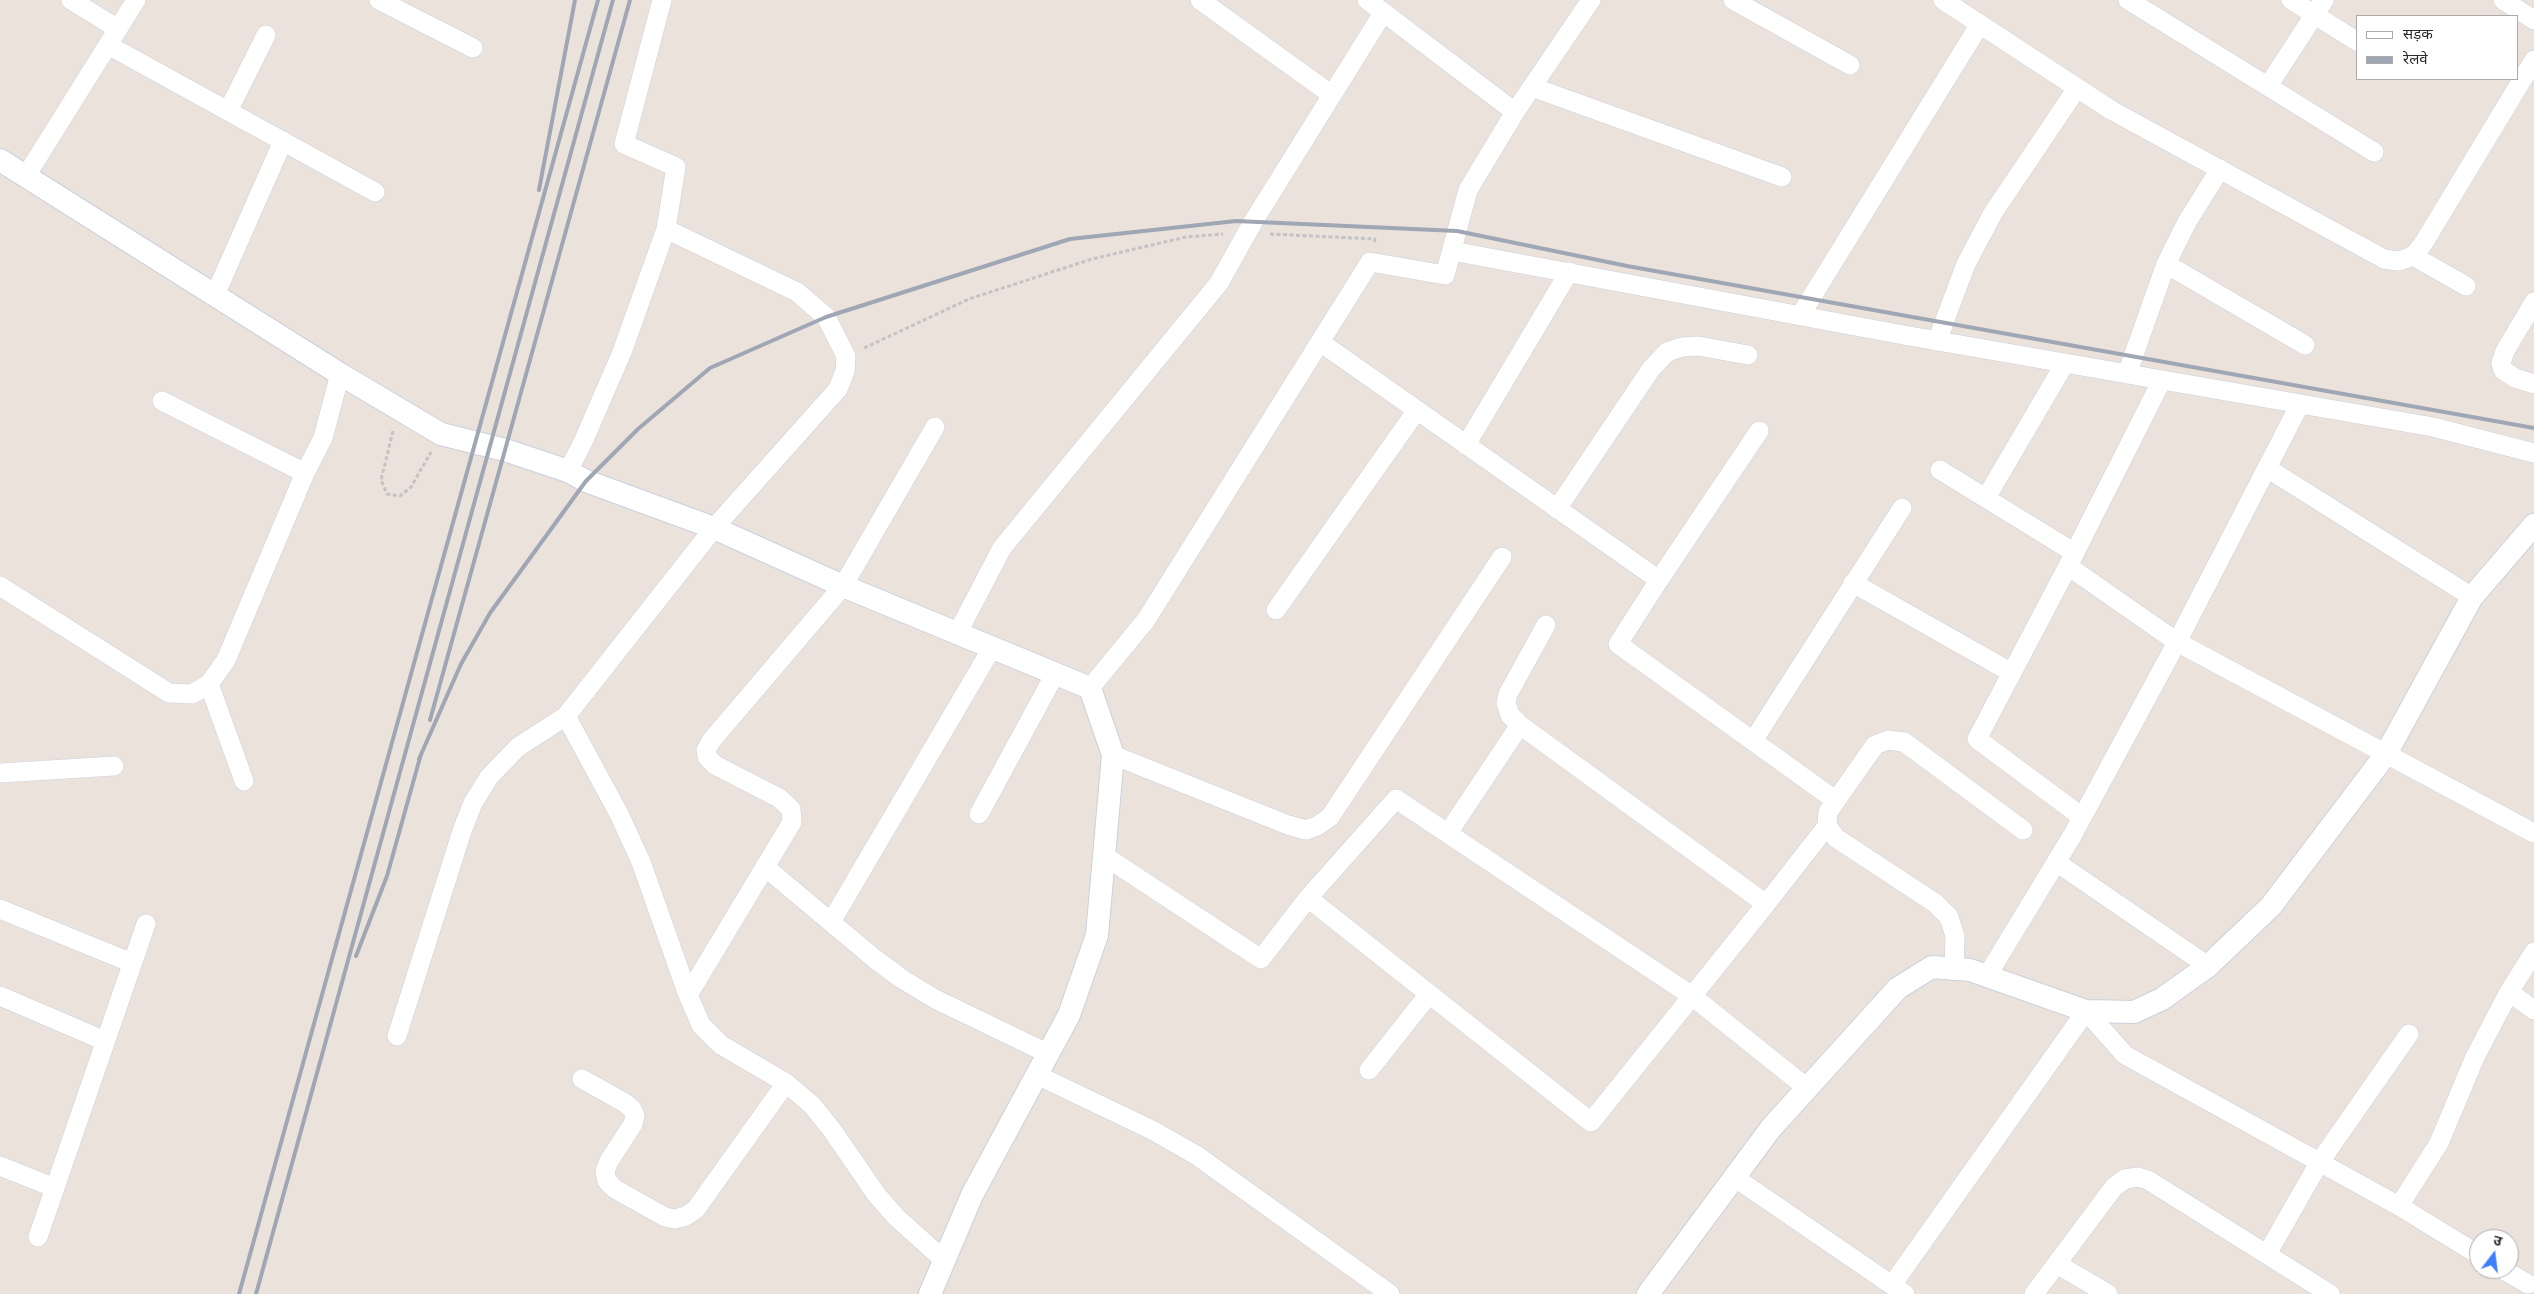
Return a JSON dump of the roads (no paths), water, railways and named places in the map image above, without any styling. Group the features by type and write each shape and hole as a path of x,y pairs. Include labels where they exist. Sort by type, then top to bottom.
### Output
{"street":[{"path":"71,0 118,29"},
{"path":"26,176 136,0"},
{"path":"379,0 472,48"},
{"path":"568,471 583,442 622,352 666,229 676,167 624,144 662,0"},
{"path":"1200,0 1332,95"},
{"path":"1367,0 1515,112"},
{"path":"1090,688 1146,620 1370,262 1445,275 1468,190 1515,112 1591,0"},
{"path":"1733,0 1850,65"},
{"path":"1943,0 2111,110 2384,259 2399,261 2413,256 2423,244 2534,60"},
{"path":"2128,0 2374,152"},
{"path":"2291,0 2319,7 2356,40"},
{"path":"2503,0 2534,20"},
{"path":"2268,86 2319,7"},
{"path":"957,634 1002,548 1219,283 1247,232 1383,12"},
{"path":"1800,316 1980,24"},
{"path":"228,111 266,35"},
{"path":"108,45 374,192"},
{"path":"1532,87 1782,177"},
{"path":"1937,341 1966,264 1993,213 2077,88"},
{"path":"215,295 282,141"},
{"path":"0,160 340,374 441,434 498,448 568,471 586,481 714,528 844,586 1090,688"},
{"path":"2127,374 2166,264 2187,222 2220,169"},
{"path":"397,1036 473,803 490,777 518,747 566,716 714,528 838,389 845,371 846,356 826,317 797,292 666,229"},
{"path":"1452,251 1937,341 2433,427 2534,453"},
{"path":"2413,256 2466,286"},
{"path":"2166,264 2305,345"},
{"path":"1466,445 1569,272"},
{"path":"2534,302 2505,351 2501,363 2503,370 2514,378 2534,384"},
{"path":"1320,342 1659,580"},
{"path":"1557,509 1651,369 1668,352 1682,347 1698,346 1748,355"},
{"path":"1986,498 2064,363"},
{"path":"0,586 169,693 192,694 209,684 226,660 305,473 323,438 340,374"},
{"path":"2082,817 1977,739 2072,560 2162,380"},
{"path":"162,401 305,473"},
{"path":"1988,976 2082,817 2177,642 2300,404"},
{"path":"1276,610 1417,410"},
{"path":"688,995 792,822 791,809 779,798 715,765 707,757 706,750 711,741 844,586 934,427"},
{"path":"1759,431 1618,644 1834,800"},
{"path":"2267,468 2472,597"},
{"path":"1940,470 1986,498 2072,560 2177,642 2534,833"},
{"path":"1753,741 1902,508"},
{"path":"1648,1294 1771,1128 1898,988 1932,967 1970,970 2086,1011 2134,1012 2162,999 2208,966 2271,906 2386,754 2472,597 2534,525"},
{"path":"1112,755 1288,825 1306,830 1317,826 1330,817 1502,556"},
{"path":"1853,584 2012,673"},
{"path":"1546,625 1508,694 1506,703 1510,715 1520,725 1766,904"},
{"path":"831,922 992,648"},
{"path":"980,814 1055,674"},
{"path":"209,684 244,782"},
{"path":"930,1294 972,1195 1070,1015 1097,935 1112,755 1090,688"},
{"path":"566,716 619,814 641,862 688,995 701,1024 721,1045 786,1083 817,1111 876,1194 896,1217 944,1260"},
{"path":"1448,833 1520,725"},
{"path":"1308,898 1591,1122 1827,826 1828,812 1834,800 1875,745 1888,740 1904,742 2023,830"},
{"path":"0,773 114,766"},
{"path":"1103,855 1261,959 1308,898 1396,799 1692,996 1807,1088"},
{"path":"1827,826 1836,838 1934,903 1949,917 1955,936 1954,969"},
{"path":"2056,862 2208,966"},
{"path":"765,867 874,959 935,999 1049,1054"},
{"path":"0,909 132,963"},
{"path":"38,1237 146,924"},
{"path":"2399,1206 2439,1143 2474,1056 2509,992 2534,952"},
{"path":"2509,992 2534,1010"},
{"path":"1369,1070 1429,994"},
{"path":"0,996 105,1041"},
{"path":"2086,1011 2125,1055 2399,1206 2469,1249"},
{"path":"1734,1177 1898,1289 2086,1011"},
{"path":"2267,1254 2319,1163 2409,1034"},
{"path":"1037,1075 1152,1130 1196,1156 1390,1294"},
{"path":"582,1079 625,1103 632,1109 634,1116 633,1124 605,1172 607,1181 615,1189 664,1217 676,1219 686,1216 696,1209 786,1083"},
{"path":"0,1166 55,1188"},
{"path":"2034,1294 2114,1187 2125,1179 2138,1177 2148,1180 2330,1294"},
{"path":"2057,1264 2108,1294"},
{"path":"2519,1276 2532,1282"}],"railway":[{"path":"539,190 575,0"},
{"path":"239,1294 598,0"},
{"path":"256,1294 613,0"},
{"path":"430,720 630,0"},
{"path":"419,759 461,664 490,613 586,481 638,429 710,368 826,317 1070,239 1236,221 1457,231 1627,266 2534,428"},
{"path":"356,956 387,876 421,754"}]}
